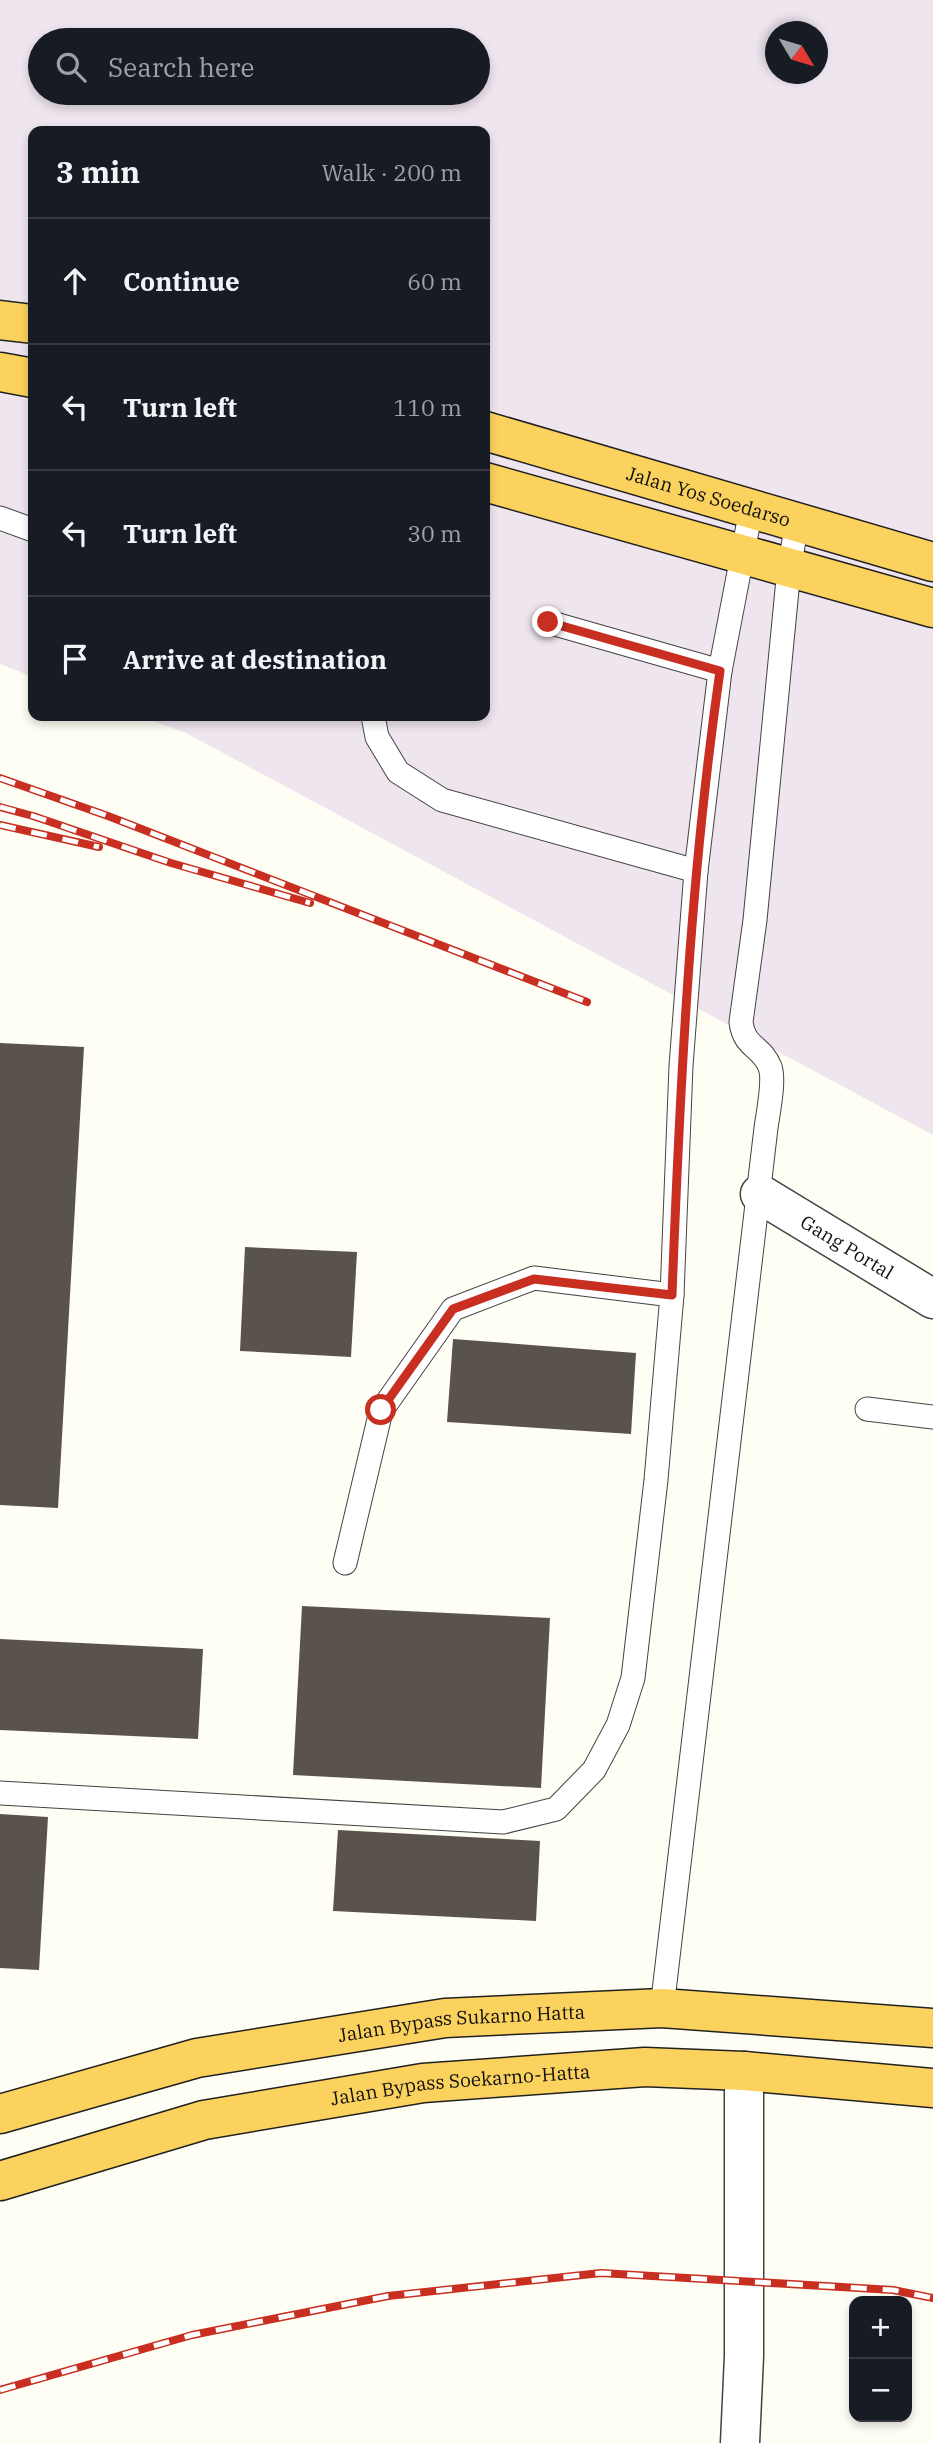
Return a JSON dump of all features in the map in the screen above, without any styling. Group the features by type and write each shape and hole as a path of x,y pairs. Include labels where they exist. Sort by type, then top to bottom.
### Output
{"highway":[{"path":"0,320 28,323"},
{"path":"0,372 28,376"},
{"name":"Jalan Yos Soedarso","path":"490,432 933,562"},
{"path":"490,483 933,608"},
{"name":"Jalan Bypass Sukarno Hatta","path":"0,2114 197,2058 445,2018 662,2008 933,2028"},
{"name":"Jalan Bypass Soekarno-Hatta","path":"0,2181 204,2120 423,2083 645,2067 744,2071 933,2088"}],"street":[{"name":"Gang Portal","path":"760,1194 933,1299"},
{"path":"740,2443 744,2356 744,2071"}],"lane":[{"path":"0,1793 503,1822 556,1810 594,1770 618,1725 633,1678 656,1480 672,1295 681,1066 696,871 720,671 751,510"},
{"path":"0,518 28,528"},
{"path":"662,2008 760,1194 771,1070 765,1057 747,1042 742,1034 741,1022 755,920 789,569 797,523"},
{"path":"548,622 720,671"},
{"path":"374,721 377,737 398,772 442,800 696,871"},
{"path":"345,1563 381,1410 453,1309 534,1279 672,1295"},
{"path":"867,1409 933,1417"}],"shaded area":[{"path":"0,0 933,0 933,1135 186,733 154,721 490,721 490,126 28,126 28,675 0,664"}],"building":[{"path":"0,1043 84,1047 58,1508 0,1505"},
{"path":"245,1247 357,1252 351,1357 240,1351"},
{"path":"453,1339 636,1353 631,1434 447,1422"},
{"path":"302,1606 550,1618 541,1788 293,1775"},
{"path":"0,1639 203,1649 198,1739 0,1730"},
{"path":"0,1814 48,1817 39,1970 0,1968"},
{"path":"338,1830 540,1841 536,1921 333,1911"}],"railway":[{"path":"0,778 108,816 587,1002"},
{"path":"0,807 171,863 310,903"},
{"path":"0,825 99,847"},
{"path":"0,2390 192,2335 388,2296 601,2273 893,2290 933,2298"}],"route":[{"path":"381,1410 453,1309 534,1279 672,1295 681,1066 696,871 720,671 548,622"}]}
